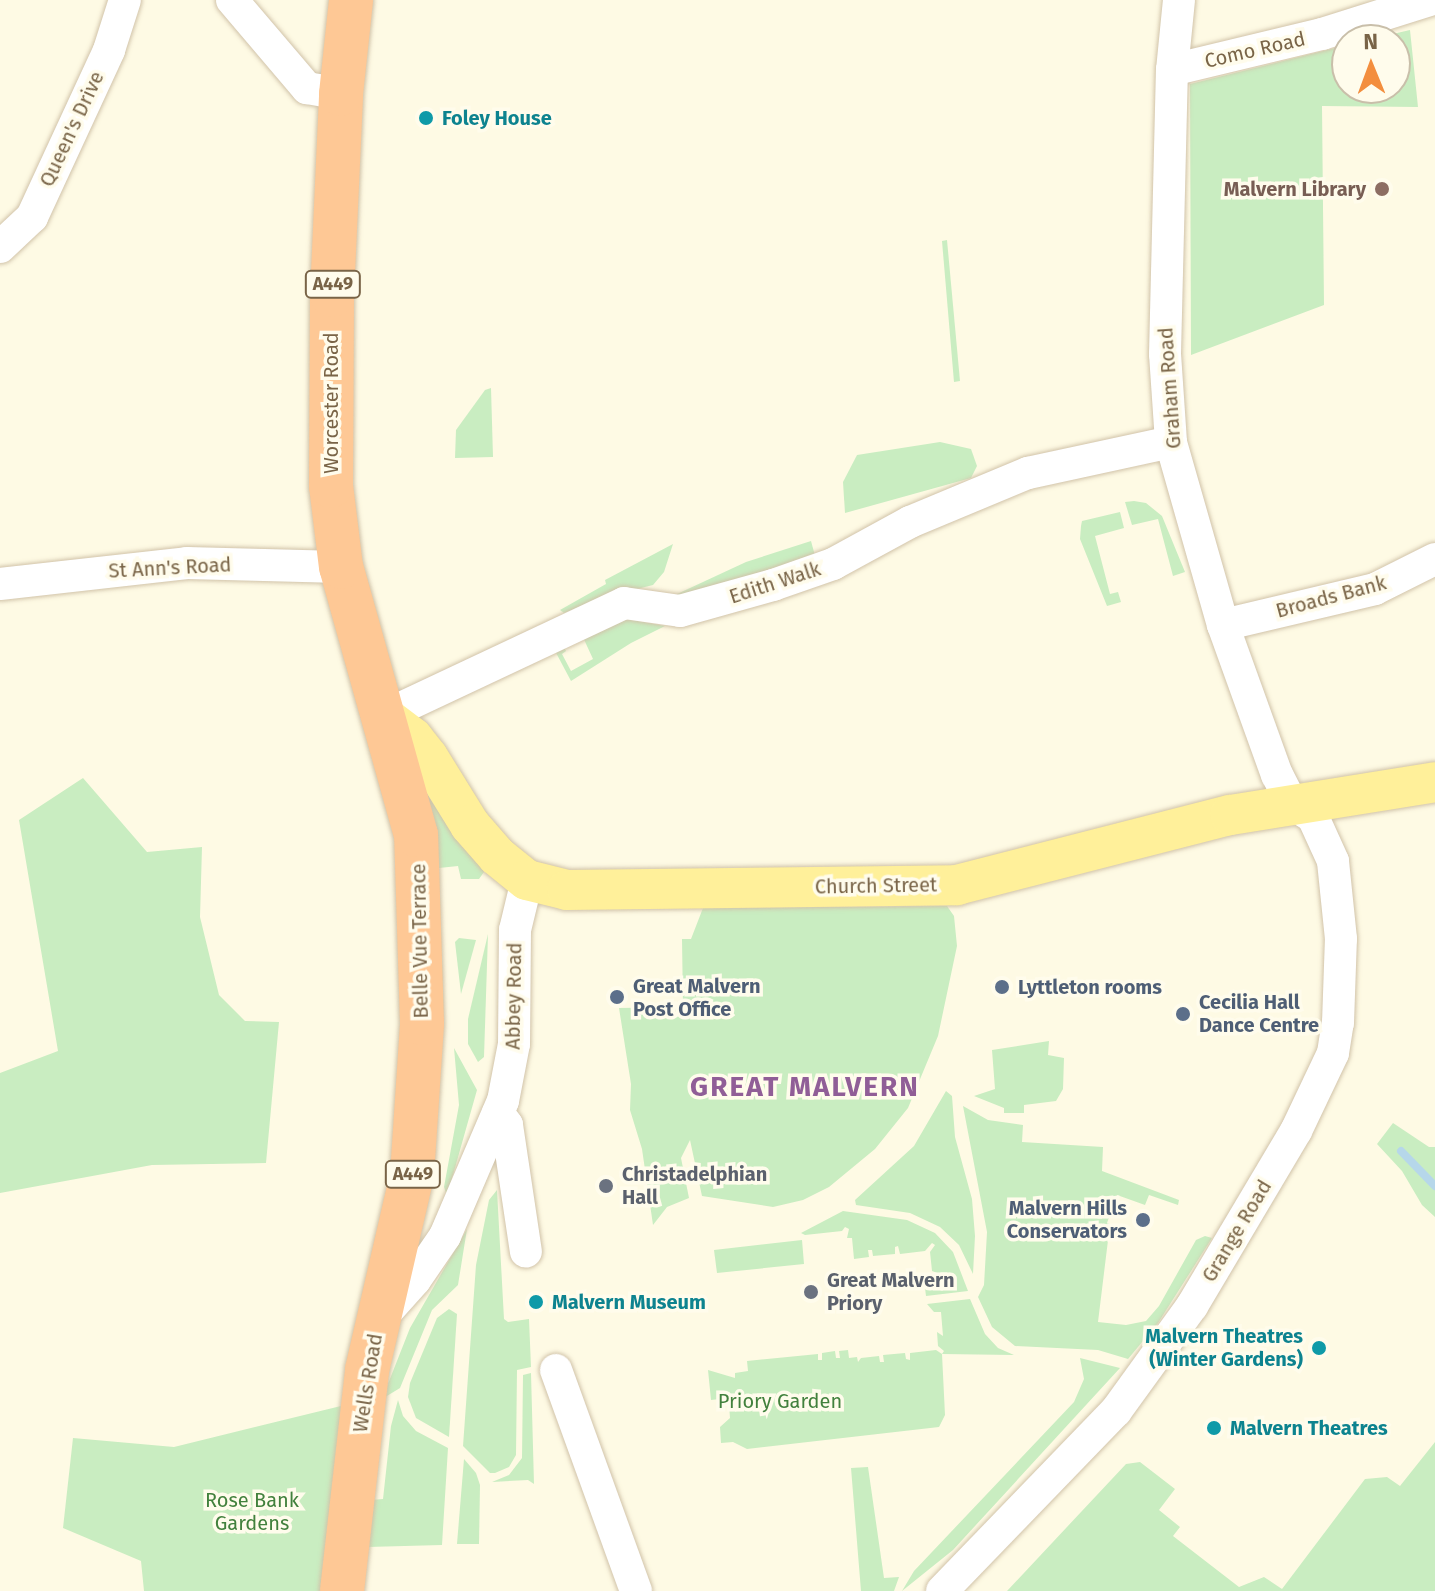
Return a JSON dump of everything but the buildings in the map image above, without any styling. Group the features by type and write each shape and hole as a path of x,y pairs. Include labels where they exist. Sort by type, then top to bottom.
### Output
{"highway":[{"name":"Worcester Road","path":"341,567 331,486 330,420 341,94 351,0"},
{"name":"Belle Vue Terrace","path":"341,567 416,835 421,909 422,1036 412,1175 378,1320"},
{"name":"Wells Road","path":"342,1591 361,1410 378,1320"}],"main road":[{"name":"Church Street","path":"384,716 413,738 428,757 483,842 527,880 545,887 596,891 957,885 1230,815 1435,782"}],"street":[{"name":"Queen's Drive","path":"0,247 32,217 109,50 125,0"},
{"path":"232,0 307,88 341,94"},
{"name":"Graham Road","path":"1179,0 1172,70 1165,354 1171,442 1223,625 1277,775 1292,804"},
{"name":"Como Road","path":"1172,70 1322,34 1430,0"},
{"name":"Edith Walk","path":"384,716 624,603 680,611 784,582 833,564 910,522 1028,473 1171,442"},
{"name":"Broads Bank","path":"1223,625 1375,589 1435,559"},
{"name":"St Ann's Road","path":"0,584 187,563 341,567"},
{"name":"Grange Road","path":"942,1591 1093,1437 1143,1376 1199,1295 1317,1089 1333,1053 1341,999 1337,890 1325,835 1313,817 1292,804"},
{"name":"Abbey Road","path":"498,1113 512,1062 515,930 527,880"},
{"path":"498,1113 507,1125 526,1252"},
{"name":"Wells Road","path":"378,1320 415,1280 445,1236 498,1113"},
{"path":"556,1370 636,1591"}],"green space":[{"path":"1411,40 1418,107 1322,106 1324,305 1191,355 1190,84 1331,49 1331,104 1411,104"},
{"path":"947,240 960,381 954,382 942,241"},
{"path":"491,388 493,457 455,458 456,430 485,390"},
{"path":"940,442 971,449 977,466 971,478 845,513 843,482 857,455"},
{"path":"1125,502 1146,503 1162,516 1185,572 1173,576 1158,519 1132,525"},
{"path":"1120,512 1124,528 1095,536 1110,594 1118,592 1121,602 1107,606 1080,539 1081,526 1082,521"},
{"path":"811,541 817,563 683,597 675,595 746,562"},
{"path":"673,544 664,572 653,585 605,597 564,613 560,610 606,584 605,580"},
{"path":"622,618 665,626 631,643 571,681 554,649 562,644 566,651 562,654 571,671 593,659 581,633"},
{"path":"83,778 147,852 202,847 200,917 219,995 245,1021 279,1022 266,1163 152,1165 0,1193 0,1073 58,1051 19,820"},
{"path":"428,782 484,872 479,879 461,879 458,866 439,868 444,1017 421,787"},
{"path":"947,906 954,916 957,946 938,1036 908,1108 875,1149 829,1187 803,1200 773,1207 702,1196 690,1140 681,1158 689,1198 667,1207 653,1225 642,1149 630,1110 631,1084 619,1008 683,1007 682,939 691,939 703,908"},
{"path":"488,934 484,1057 478,1062 468,1044 468,1019"},
{"path":"459,938 476,940 461,994 455,942"},
{"path":"1049,1041 1048,1055 1064,1058 1063,1089 1056,1101 1024,1105 1024,1113 1004,1113 1004,1108 974,1096 995,1089 992,1050"},
{"path":"454,1048 477,1090 447,1196 444,1187 459,1105"},
{"path":"946,1091 952,1096 955,1137 972,1199 975,1236 973,1274 959,1245 940,1227 910,1213 856,1205 855,1200 914,1146"},
{"path":"963,1106 988,1120 1023,1125 1022,1142 1103,1147 1102,1171 1179,1200 1178,1205 1149,1195 1145,1205 1117,1195 1107,1223 1110,1224 1098,1322 1126,1325 1146,1321 1159,1306 1196,1240 1205,1236 1212,1238 1158,1323 1128,1359 1098,1350 1015,1346 992,1327 978,1297 984,1285 987,1232"},
{"path":"1393,1123 1429,1147 1435,1147 1435,1217 1422,1205 1402,1171 1377,1144"},
{"path":"497,1190 504,1319 508,1322 529,1319 531,1367 517,1370 516,1455 509,1467 490,1473 463,1446 476,1265 489,1200"},
{"path":"843,1211 907,1220 935,1233 953,1252 968,1291 926,1296 925,1288 939,1286 932,1275 940,1274 932,1271 930,1252 935,1245 932,1243 925,1251 900,1254 898,1246 895,1247 895,1254 873,1256 872,1250 868,1250 869,1257 854,1259 852,1238 847,1238 849,1229 845,1227 842,1231 801,1233"},
{"path":"467,1229 458,1285 432,1310 400,1388 382,1399 410,1328"},
{"path":"802,1240 804,1264 717,1273 714,1250"},
{"path":"970,1299 985,1334 998,1348 1014,1355 942,1354 944,1351 938,1346 937,1332 943,1336 941,1312 934,1312 927,1304"},
{"path":"449,1309 457,1314 449,1437 416,1418 408,1397 410,1383 437,1318"},
{"name":"Priory Garden","path":"848,1350 849,1358 857,1357 858,1362 861,1358 879,1356 880,1362 884,1362 883,1355 905,1353 906,1359 910,1360 910,1353 936,1350 942,1354 945,1415 939,1427 747,1449 733,1442 721,1443 720,1427 730,1418 729,1405 720,1399 711,1400 708,1370 735,1378 735,1373 748,1371 747,1361 818,1354 818,1360 822,1360 822,1353 835,1351 836,1358 840,1358 839,1351"},
{"path":"1080,1358 1120,1368 953,1550 902,1591 914,1571 1074,1402 1084,1379"},
{"path":"531,1373 534,1484 528,1480 492,1482 509,1475 522,1458 523,1375"},
{"path":"398,1400 403,1416 416,1431 448,1448 442,1545 367,1547 371,1500 383,1499 391,1426"},
{"name":"Rose Bank Gardens","path":"345,1405 330,1591 144,1591 141,1561 63,1528 73,1438 174,1447"},
{"path":"1435,1442 1435,1591 1007,1591 1126,1464 1140,1462 1175,1489 1159,1510 1180,1527 1173,1536 1239,1587 1264,1577 1282,1589 1365,1479 1387,1477 1400,1486"},
{"path":"464,1459 476,1473 480,1485 479,1544 457,1544"},
{"path":"868,1467 884,1578 899,1577 894,1591 861,1591 851,1468"}],"waterway":[{"path":"1401,1151 1435,1186"}],"place":[{"name":"Foley House","path":"426,118"},
{"name":"Malvern Library","path":"1382,189"},
{"name":"Lyttleton rooms","path":"1002,987"},
{"name":"Great Malvern Post Office","path":"617,997"},
{"name":"Cecilia Hall Dance Centre","path":"1183,1014"},
{"name":"Christadelphian Hall","path":"606,1186"},
{"name":"Malvern Hills Conservators","path":"1143,1220"},
{"name":"Great Malvern Priory","path":"811,1292"},
{"name":"Malvern Museum","path":"536,1302"},
{"name":"Malvern Theatres (Winter Gardens)","path":"1319,1348"},
{"name":"Malvern Theatres","path":"1214,1428"}],"district":[{"name":"GREAT MALVERN","path":"805,1087"}]}
